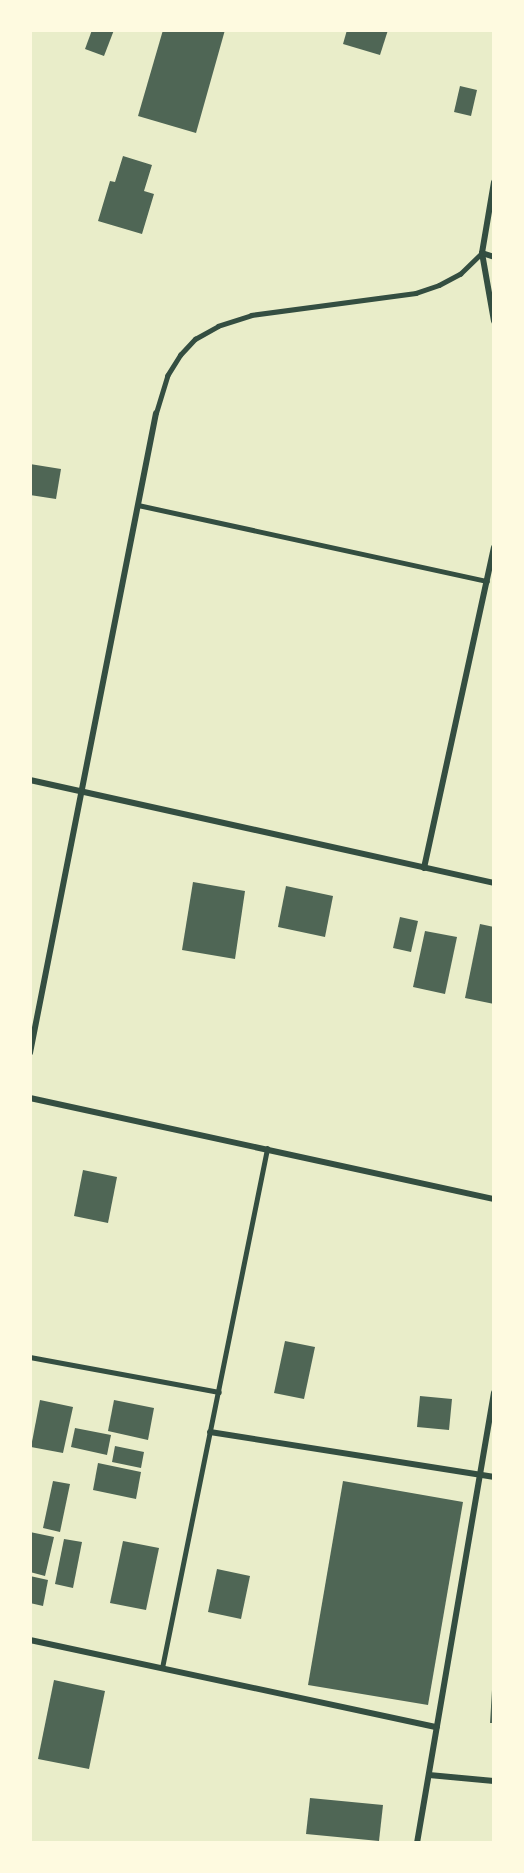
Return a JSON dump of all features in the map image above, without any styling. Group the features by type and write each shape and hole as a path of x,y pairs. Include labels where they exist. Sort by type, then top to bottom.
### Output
{"street":[{"path":"494,182 482,253 494,321"},
{"path":"482,253 494,257"},
{"path":"30,1053 156,413"},
{"path":"424,868 494,548"},
{"path":"30,780 494,883"},
{"path":"30,1098 494,1199"},
{"path":"417,1843 494,1393"},
{"path":"210,1432 494,1477"},
{"path":"30,1640 437,1727"},
{"path":"429,1775 494,1781"}],"lane":[{"path":"156,413 167,376 180,355 195,339 218,326 251,315 416,293 460,274 482,253"},
{"path":"138,505 487,581"},
{"path":"162,1668 267,1149"},
{"path":"30,1357 219,1392"}],"building":[{"path":"92,30 114,30 104,56 85,49"},
{"path":"163,30 225,30 196,133 138,116"},
{"path":"347,30 388,30 380,55 343,44"},
{"path":"460,86 477,90 471,116 454,112"},
{"path":"123,156 152,165 144,191 154,194 142,234 98,221 110,181 115,182"},
{"path":"30,464 61,469 56,499 30,495"},
{"path":"193,882 245,891 235,959 182,950"},
{"path":"286,886 333,896 325,937 278,927"},
{"path":"400,917 418,921 411,952 393,948"},
{"path":"480,924 494,927 494,1004 465,998"},
{"path":"425,931 457,937 445,994 413,987"},
{"path":"83,1170 117,1177 108,1223 74,1216"},
{"path":"285,1341 315,1347 304,1399 274,1393"},
{"path":"420,1396 452,1399 449,1430 417,1427"},
{"path":"40,1400 73,1407 63,1453 31,1447"},
{"path":"114,1400 154,1408 148,1440 108,1431"},
{"path":"75,1428 111,1435 107,1455 71,1447"},
{"path":"115,1446 144,1452 141,1468 112,1462"},
{"path":"98,1463 141,1472 136,1499 93,1490"},
{"path":"53,1481 70,1484 60,1532 43,1528"},
{"path":"343,1481 463,1502 428,1705 308,1685"},
{"path":"30,1532 54,1537 45,1576 30,1572"},
{"path":"64,1539 82,1542 73,1588 55,1584"},
{"path":"123,1541 159,1548 146,1610 110,1603"},
{"path":"217,1569 250,1576 241,1619 208,1612"},
{"path":"30,1576 48,1580 43,1606 30,1603"},
{"path":"54,1680 105,1691 89,1769 38,1759"},
{"path":"492,1690 494,1690 494,1723 490,1723"},
{"path":"310,1798 383,1805 379,1841 306,1834"}]}
